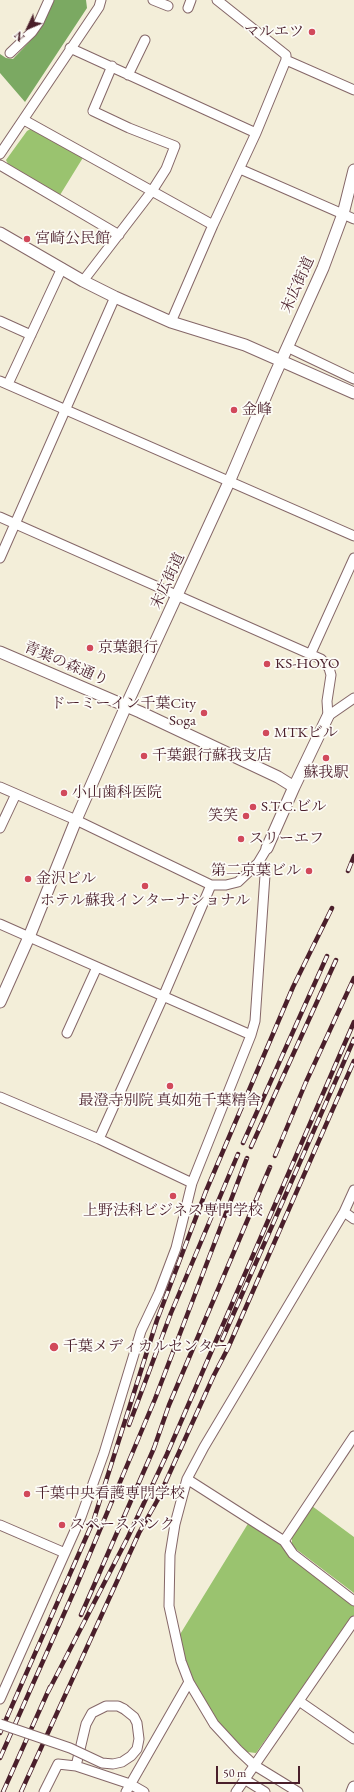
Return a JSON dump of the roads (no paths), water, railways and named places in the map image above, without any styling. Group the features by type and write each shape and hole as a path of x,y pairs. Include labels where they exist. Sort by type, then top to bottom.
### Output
{"street":[{"path":"10,53 32,32 39,22 49,0"},
{"path":"0,154 24,120 101,0"},
{"path":"171,322 213,224 256,133 286,60 286,55 217,0"},
{"path":"156,1 168,6"},
{"path":"128,75 145,40"},
{"path":"70,48 256,133"},
{"path":"286,60 354,90"},
{"path":"83,281 152,191 166,169 175,146 129,128 93,111 112,66"},
{"path":"24,120 213,224"},
{"path":"0,165 119,235"},
{"path":"240,169 354,219"},
{"name":"末広街道","path":"0,1002 29,937 76,820 126,706 229,482 323,268 343,214 354,170"},
{"path":"0,233 83,281 115,297 171,322 245,345 354,393"},
{"path":"62,268 31,335 4,383 354,536"},
{"path":"0,558 115,297"},
{"path":"0,322 31,335"},
{"path":"287,347 354,379"},
{"path":"0,517 311,653 321,659 329,668 331,681 327,701 328,716 267,848 258,863 238,882 226,885 211,884 76,820 0,787"},
{"path":"311,653 354,558"},
{"name":"青葉の森通り","path":"0,652 126,706 278,777 294,787"},
{"path":"328,716 354,698"},
{"path":"0,828 16,794"},
{"path":"0,1699 81,1517 104,1452 141,1330 159,1293 176,1248 192,1183 251,1035 255,1022 265,875 258,863"},
{"path":"99,1139 163,997 211,884"},
{"path":"0,924 251,1035"},
{"path":"67,1034 96,967"},
{"path":"0,1097 99,1139 192,1183"},
{"path":"298,1792 254,1765 238,1750 214,1724 189,1682 181,1661 169,1606 168,1586 170,1555 175,1524 188,1480 204,1447 344,1212 354,1190"},
{"path":"344,1212 354,1219"},
{"path":"284,1541 354,1436"},
{"path":"188,1480 284,1541 293,1554 354,1601"},
{"path":"0,1525 65,1553"},
{"path":"236,1792 354,1621"},
{"path":"128,1788 189,1682"},
{"path":"299,1701 354,1739"},
{"path":"0,1724 70,1748 75,1751 81,1754 102,1763 112,1764 127,1760 137,1749 140,1739 139,1728 134,1717 118,1706 106,1706 96,1710 88,1718 80,1752 78,1758 76,1766"},
{"path":"44,1792 58,1764 76,1766 128,1788 144,1792"},
{"path":"244,1779 265,1792"},
{"path":"352,1792 354,1787"}],"railway":[{"path":"348,871 354,856"},
{"path":"93,1522 157,1320 206,1191 293,987 332,908"},
{"path":"243,1143 327,956"},
{"path":"251,1147 336,960"},
{"path":"275,1156 306,1082 354,978"},
{"path":"48,1692 128,1537 167,1454 354,1022"},
{"path":"222,1340 354,1039"},
{"path":"21,1792 139,1533 157,1501 214,1375 228,1348 354,1061"},
{"path":"129,1425 171,1313 238,1154"},
{"path":"0,1758 75,1589 155,1399 247,1158"},
{"path":"81,1615 154,1448 169,1405 270,1167"},
{"path":"0,1733 95,1517"},
{"path":"3,1792 50,1687"}],"place":[{"name":"マルエツ","path":"312,32"},
{"name":"宮崎公民館","path":"27,239"},
{"name":"金峰","path":"234,410"},
{"name":"京葉銀行","path":"90,648"},
{"name":"KS-HOYO","path":"267,664"},
{"name":"ドーミーイン千葉City Soga","path":"204,713"},
{"name":"MTKビル","path":"266,733"},
{"name":"千葉銀行蘇我支店","path":"144,756"},
{"name":"蘇我駅","path":"326,758"},
{"name":"小山歯科医院","path":"64,793"},
{"name":"S.T.C.ビル","path":"253,807"},
{"name":"笑笑","path":"246,816"},
{"name":"スリーエフ","path":"241,839"},
{"name":"第二京葉ビル","path":"309,871"},
{"name":"金沢ビル","path":"28,879"},
{"name":"ホテル蘇我インターナショナル","path":"145,886"},
{"name":"最澄寺別院 真如苑千葉精舎","path":"170,1086"},
{"name":"上野法科ビジネス専門学校","path":"173,1196"},
{"name":"千葉メディカルセンター","path":"54,1347"},
{"name":"千葉中央看護専門学校","path":"27,1494"},
{"name":"スペースバンク","path":"62,1525"}]}
